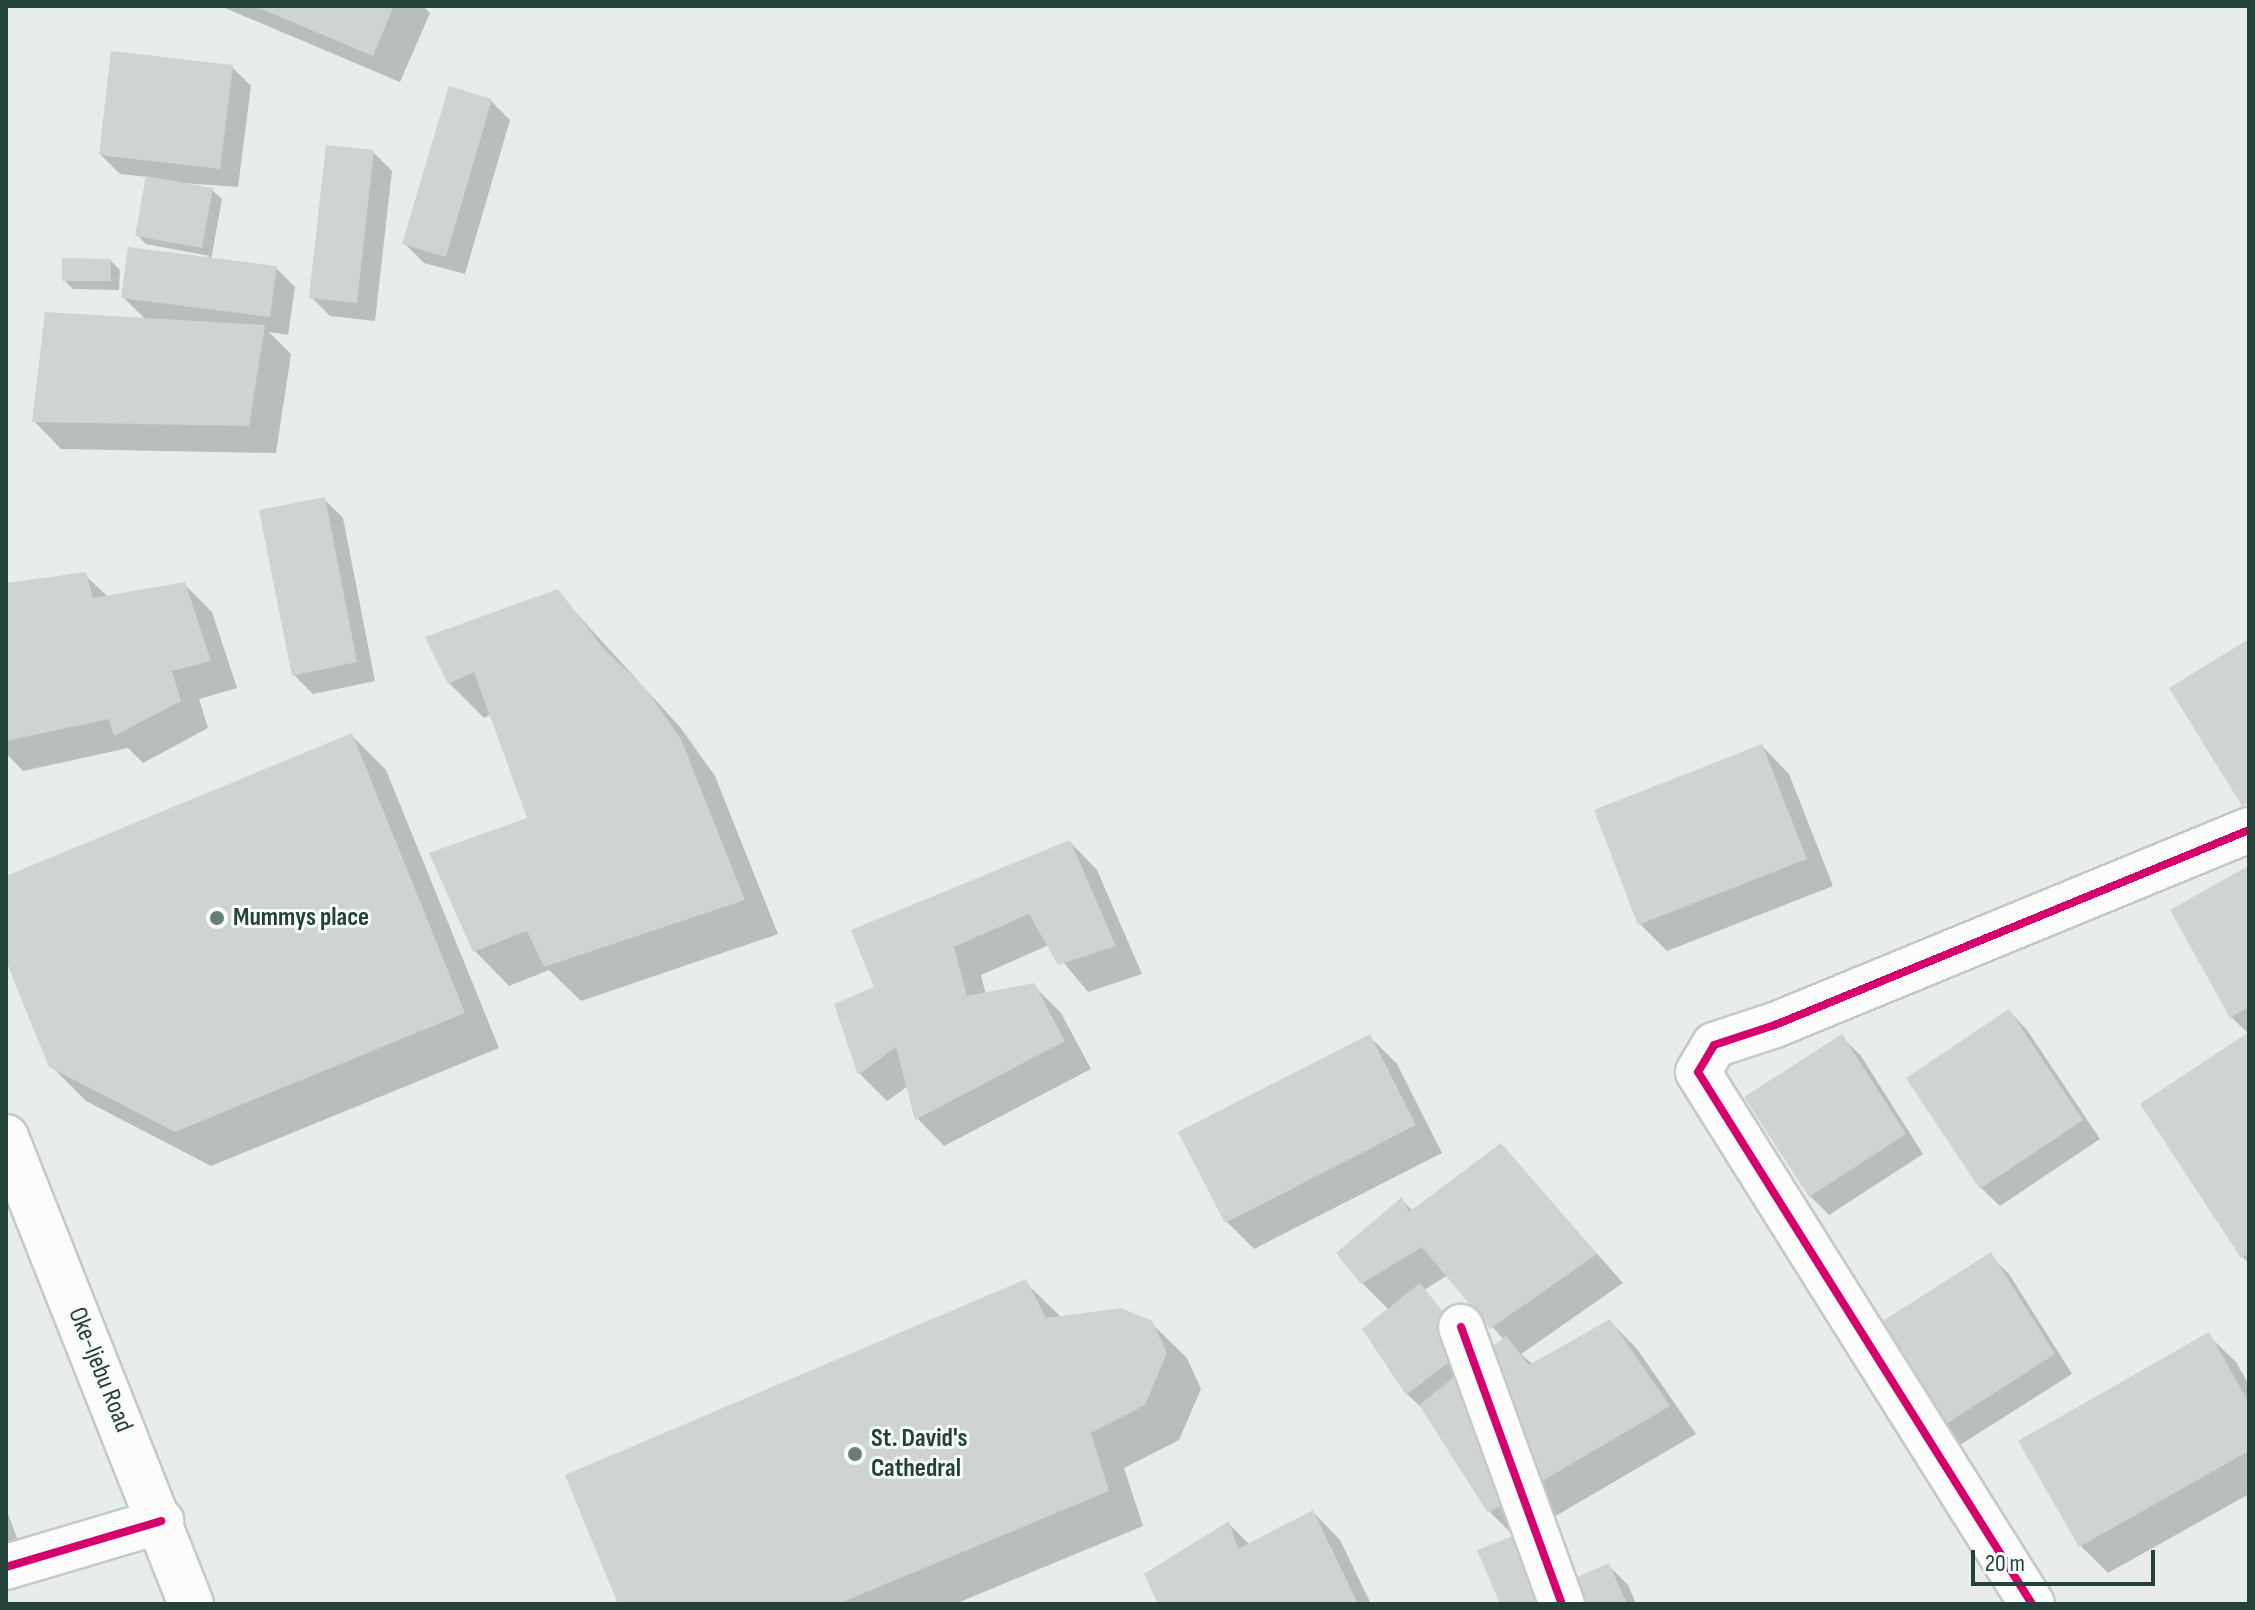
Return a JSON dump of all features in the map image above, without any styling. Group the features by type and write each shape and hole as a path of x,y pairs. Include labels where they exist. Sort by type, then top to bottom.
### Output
{"street":[{"path":"2032,1604 1698,1072 1714,1045 1775,1025 2249,830"},
{"name":"Oke-Ijebu Road","path":"6,1137 161,1521 191,1604"},
{"path":"1461,1327 1562,1604"},
{"path":"6,1567 161,1521"}],"building":[{"path":"254,6 394,6 373,56"},
{"path":"111,51 233,65 220,169 99,155"},
{"path":"449,86 492,99 446,257 402,244"},
{"path":"326,145 374,150 357,303 309,298"},
{"path":"146,176 213,188 202,248 135,236"},
{"path":"128,247 277,266 270,317 121,298"},
{"path":"62,258 111,259 111,281 62,281"},
{"path":"45,312 265,325 249,426 32,422"},
{"path":"325,497 357,662 292,676 259,510"},
{"path":"86,572 93,598 185,582 211,661 172,671 181,701 114,736 109,719 6,741 6,583"},
{"path":"558,589 604,649 646,689 681,739 745,900 544,967 527,931 473,952 429,853 527,818 474,672 448,684 425,637"},
{"path":"2249,639 2249,802 2242,806 2169,688"},
{"name":"Mummys place","path":"352,733 465,1013 175,1132 49,1067 6,961 6,876"},
{"path":"1762,744 1807,859 1638,925 1594,810"},
{"path":"1070,840 1116,946 1058,965 1029,914 954,947 967,996 1034,983 1065,1041 915,1120 896,1047 858,1075 834,1004 874,987 851,930"},
{"path":"2248,866 2249,1007 2230,1018 2170,910"},
{"path":"2009,1009 2083,1120 1980,1189 1906,1078"},
{"path":"2249,1032 2249,1253 2241,1258 2140,1104"},
{"path":"1370,1034 1416,1125 1225,1223 1178,1132"},
{"path":"1842,1034 1906,1134 1809,1197 1744,1097"},
{"path":"1501,1143 1597,1254 1490,1329 1422,1247 1361,1284 1336,1253 1402,1197 1409,1212"},
{"path":"1991,1252 2055,1354 1940,1428 1875,1326"},
{"name":"St. David's Cathedral","path":"1026,1279 1046,1318 1121,1308 1152,1321 1167,1353 1145,1405 1091,1433 1109,1491 838,1604 618,1604 565,1475"},
{"path":"1420,1283 1470,1346 1406,1395 1362,1329"},
{"path":"1610,1319 1670,1406 1488,1513 1419,1405 1506,1336 1529,1365"},
{"path":"2209,1332 2249,1403 2249,1451 2079,1547 2018,1441"},
{"path":"1313,1510 1358,1604 1158,1604 1144,1574 1229,1521 1238,1549"},
{"path":"1523,1532 1548,1590 1609,1563 1627,1604 1500,1604 1477,1550"}],"cycle path":[{"path":"2032,1604 1698,1072 1714,1045 1775,1025 2249,830"},
{"path":"1461,1327 1562,1604"},
{"path":"6,1567 161,1521"}],"place":[{"name":"Mummys place","path":"217,918"},
{"name":"St. David's Cathedral","path":"855,1454"}]}
